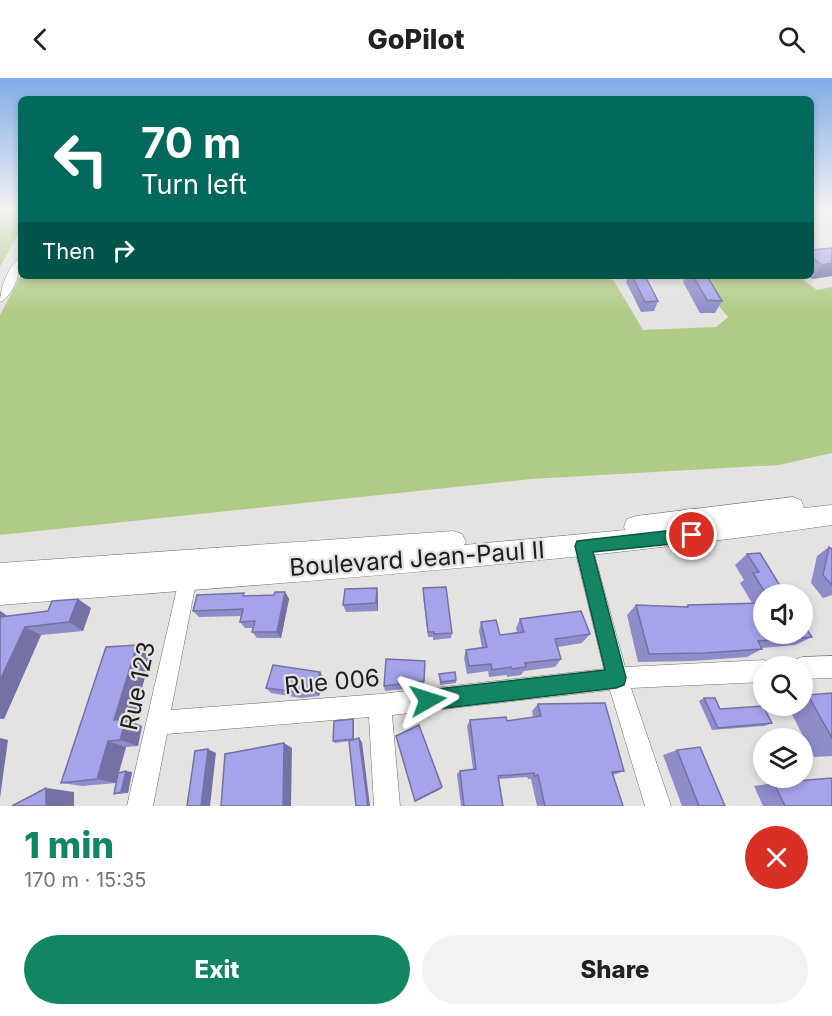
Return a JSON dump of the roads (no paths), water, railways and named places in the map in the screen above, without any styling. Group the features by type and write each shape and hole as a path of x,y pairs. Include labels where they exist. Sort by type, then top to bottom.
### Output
{"main road":[{"name":"Boulevard Jean-Paul II","path":"0,576 596,532 832,501"},
{"name":"Boulevard Jean-Paul II","path":"0,592 583,546 714,533 832,515"}],"street":[{"path":"0,299 18,266"},
{"path":"583,546 616,678 658,806"},
{"name":"Rue 123","path":"140,806 188,577"},
{"path":"813,668 832,667"},
{"name":"Rue 006","path":"158,723 380,705 616,678 753,671"},
{"path":"380,705 387,806"}]}
